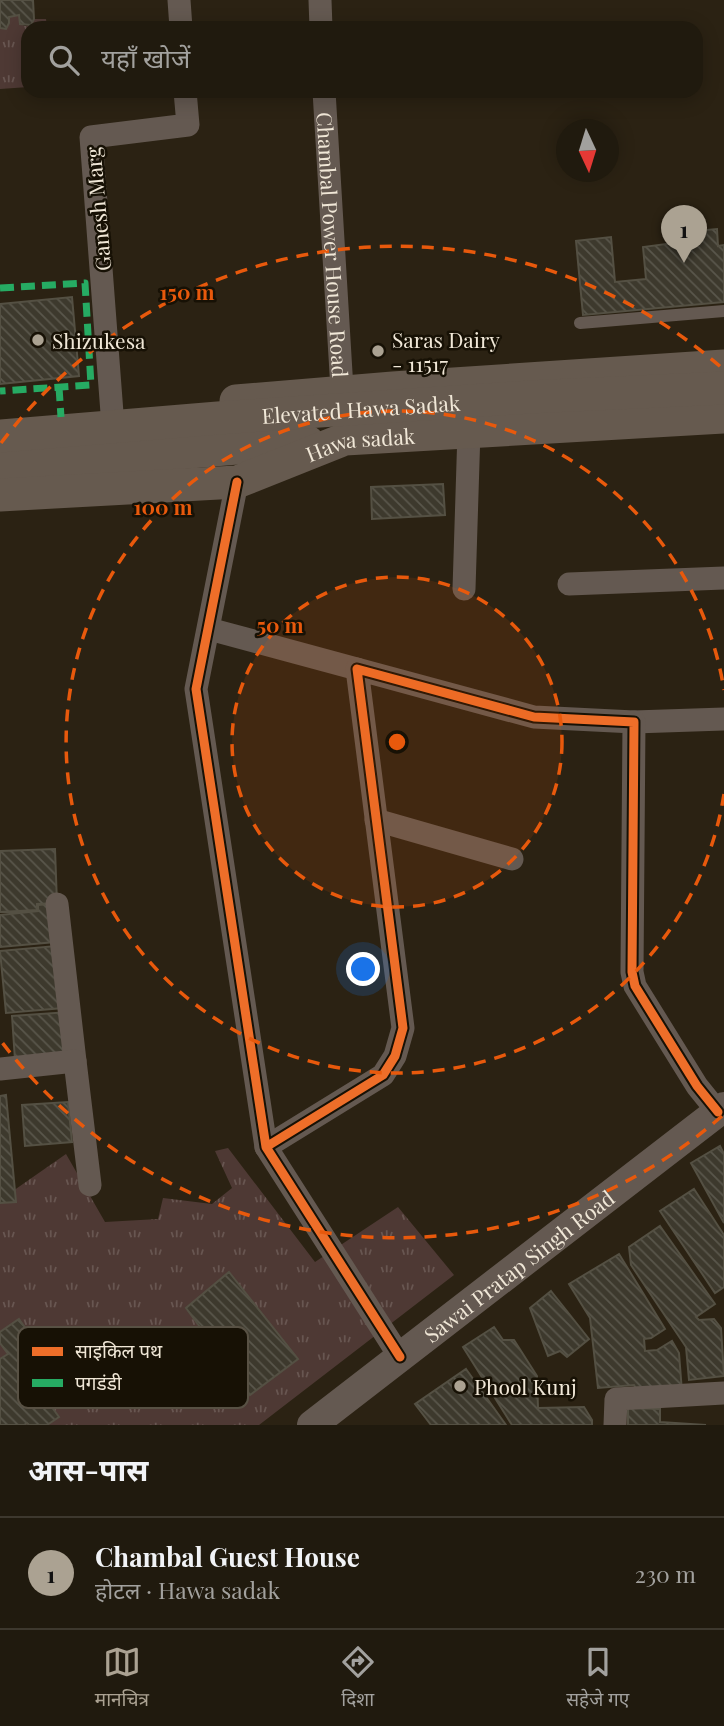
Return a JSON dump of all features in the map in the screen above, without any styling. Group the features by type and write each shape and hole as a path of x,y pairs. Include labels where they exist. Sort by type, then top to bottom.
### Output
{"main road":[{"path":"0,423 342,391 724,366"},
{"name":"Elevated Hawa Sadak","path":"0,436 528,397 724,388"},
{"name":"Hawa sadak","path":"0,495 237,482 345,439 724,416"},
{"name":"Elevated Hawa Sadak","path":"0,468 345,439"}],"street":[{"path":"179,0 180,21"},
{"path":"320,0 321,21"},
{"name":"Ganesh Marg","path":"112,413 91,137 188,125 186,98"},
{"name":"Chambal Power House Road","path":"324,98 345,439"},
{"path":"464,589 469,431"},
{"path":"237,482 196,689 266,1147 400,1357"},
{"path":"569,584 724,578"},
{"path":"209,629 534,717 634,722 724,719"},
{"path":"266,1147 383,1075 395,1056 403,1028 357,669"},
{"path":"634,722 632,972 635,986 697,1087 721,1109"},
{"path":"376,820 512,859"},
{"path":"57,904 90,1185"},
{"path":"0,1069 75,1061"},
{"name":"Sawai Pratap Singh Road","path":"312,1425 721,1109"},
{"path":"615,1425 616,1399 724,1393"}],"lane":[{"path":"580,323 724,311"}],"green space":[{"path":"19,15 21,24 21,88 0,89 0,28 6,29 9,17"},
{"path":"228,1148 315,1262 398,1207 454,1275 259,1425 0,1425 0,1200 66,1154 105,1222 158,1219 163,1198 212,1204 232,1188 215,1151"}],"building":[{"path":"0,0 33,0 33,21 21,21 20,24 19,15 9,17 6,29 0,28"},
{"path":"717,229 718,246 724,245 724,302 583,315 576,241 611,237 615,282 646,279 643,247 674,243 673,233"},
{"name":"Shizukesa","path":"72,297 79,376 0,384 0,304"},
{"path":"443,484 445,515 372,519 371,487"},
{"path":"55,849 57,903 37,904 37,910 0,912 0,851"},
{"path":"51,904 55,942 0,947 0,915 38,911 38,905"},
{"path":"56,946 63,1008 6,1013 0,951"},
{"path":"69,1012 72,1055 15,1060 12,1016"},
{"path":"6,1095 16,1202 0,1203 0,1096"},
{"path":"68,1102 72,1142 25,1146 22,1105"},
{"path":"720,1146 724,1154 724,1223 691,1163"},
{"path":"694,1189 724,1235 724,1287 715,1293 660,1211"},
{"path":"660,1226 715,1304 696,1317 699,1320 714,1319 721,1328 724,1376 689,1380 686,1347 631,1265 629,1247"},
{"path":"619,1254 665,1329 651,1338 644,1339 645,1351 657,1350 672,1341 679,1353 682,1392 640,1395 634,1385 598,1388 590,1318 569,1284"},
{"path":"229,1272 298,1359 250,1395 248,1327 200,1327 186,1308"},
{"path":"551,1291 589,1339 567,1357 560,1351 548,1356 530,1308"},
{"path":"19,1319 25,1327 18,1327 18,1408 52,1408 59,1417 47,1425 0,1425 0,1359 8,1354 0,1343 0,1332"},
{"path":"494,1327 503,1340 514,1340 537,1376 538,1408 584,1407 592,1425 512,1425 463,1347"},
{"name":"Phool Kunj","path":"466,1369 506,1425 431,1425 415,1404"},
{"path":"628,1408 660,1409 660,1422 706,1425 628,1425"}],"marked path":[{"path":"0,288 85,283 91,385 0,391"},
{"path":"59,387 61,417"}],"cycle path":[{"path":"237,482 196,689 266,1147"},
{"path":"400,1357 266,1147 383,1075 395,1056 403,1028 357,669 534,717 634,722 632,972 635,986 697,1086 718,1112"}],"place":[{"name":"Chambal Guest House","path":"684,263"},
{"name":"Shizukesa","path":"38,340"},
{"name":"Saras Dairy - 11517","path":"378,351"},
{"name":"Phool Kunj","path":"460,1386"}]}
